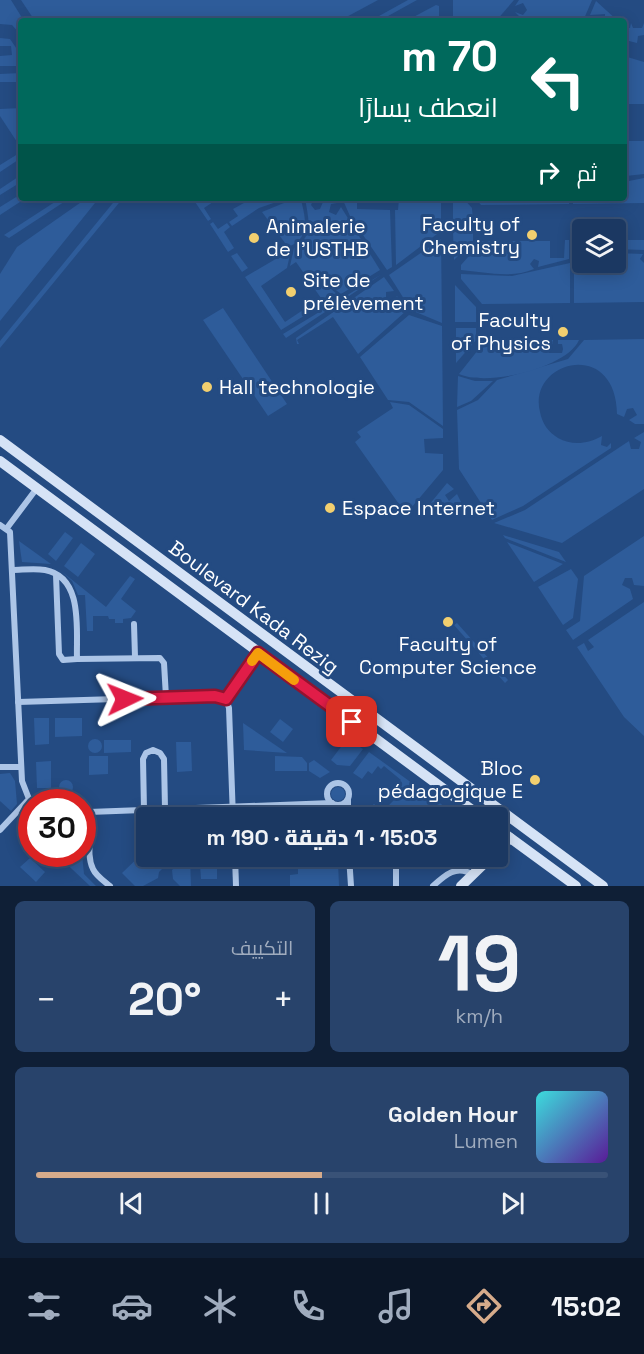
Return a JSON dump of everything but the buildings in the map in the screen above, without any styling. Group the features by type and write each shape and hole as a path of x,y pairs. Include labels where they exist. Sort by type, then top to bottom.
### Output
{"main road":[{"name":"Boulevard Kada Rezig","path":"0,440 603,886"},
{"name":"Boulevard Kada Rezig","path":"0,461 468,807"},
{"path":"510,838 576,886"},
{"path":"462,886 481,867"}],"street":[{"path":"23,789 10,532 4,527 37,488"},
{"path":"12,570 43,569 56,575 69,587 74,597 77,659"},
{"path":"56,575 59,654 63,660 157,657 163,660 166,698"},
{"path":"134,624 135,657"},
{"path":"258,653 226,699 233,807 332,803 339,805 348,799"},
{"path":"18,702 215,696 226,699"},
{"path":"144,807 143,759 146,753 153,750 160,753 164,759 165,807"},
{"path":"0,767 21,767"},
{"path":"319,804 327,796 330,786 339,783 348,788 348,807"},
{"path":"327,796 332,803"},
{"path":"96,812 136,810"},
{"path":"0,830 18,811"},
{"path":"93,867 98,876 110,886"},
{"path":"235,867 236,886"},
{"path":"350,867 351,886"},
{"path":"396,867 396,886"},
{"path":"433,886 452,871 467,871 473,875"}],"shaded area":[{"path":"0,0 11,0 22,18 18,18 18,32 12,25 0,24"},
{"path":"21,0 378,0 345,18 33,18"},
{"path":"408,0 417,0 384,18 375,18"},
{"path":"453,0 514,0 499,18 453,18"},
{"path":"519,0 592,0 584,18 521,18 515,12 523,15 527,10 523,3 515,6"},
{"path":"596,1 615,18 605,18 605,14 590,15"},
{"path":"436,5 439,6 439,18 412,18"},
{"path":"631,23 633,28 642,28 644,23 644,35 638,36 637,43 629,41 627,43 627,28 630,28"},
{"path":"0,38 10,39 18,51 18,66 0,66 0,56 12,55 11,46 0,46"},
{"path":"627,57 644,62 644,104 627,104"},
{"path":"18,73 18,82 0,82 0,74"},
{"path":"18,108 18,143 0,116 0,109"},
{"path":"627,141 644,141 644,174 627,176"},
{"path":"18,154 18,160 0,172 0,165"},
{"path":"18,177 18,184 0,195 0,189"},
{"path":"644,178 644,203 573,204 573,201 627,201 627,181"},
{"path":"18,196 18,201 21,201 0,215 0,207"},
{"path":"56,201 65,201 9,238 4,235"},
{"path":"83,201 97,201 0,321 0,274 17,247"},
{"path":"115,201 121,201 0,348 0,341"},
{"path":"194,201 214,201 204,208 211,219 208,221"},
{"path":"248,201 279,201 259,208 232,226 229,222 238,216 233,209"},
{"path":"289,201 301,201 305,228 300,239 288,247 262,212"},
{"path":"305,201 313,201 311,205 315,210 320,209 323,202 337,203 331,204 329,212 336,215 341,207 380,270 341,294 316,274 303,272 296,262 290,266 294,248 301,243 308,232"},
{"path":"343,201 357,201 357,209 390,210 392,267 387,270 350,216"},
{"path":"399,201 441,201 441,231 396,265 395,210 398,210"},
{"path":"453,201 466,201 472,208 473,222 453,223"},
{"path":"478,201 569,201 569,204 481,205"},
{"path":"213,222 218,229 227,223 230,227 224,232 234,248 228,252 210,224"},
{"path":"473,231 473,241 454,260 453,232"},
{"path":"441,239 442,323 411,310 389,275"},
{"path":"565,240 569,240 569,259 538,267 539,261 534,259 530,264 534,269 525,272 498,274 461,270 461,265 482,241 550,241 550,258 564,258"},
{"path":"626,240 644,240 644,250 626,249"},
{"path":"291,250 287,268 261,286 285,322 321,298 304,274 315,275 338,295 281,330 245,277"},
{"path":"237,253 248,268 242,272 231,256"},
{"path":"626,253 643,254 640,259 644,263 644,302 574,303 574,273 626,273"},
{"path":"570,263 570,303 482,304 461,279 461,274 512,276"},
{"path":"382,274 286,338 283,334"},
{"path":"384,277 394,291 386,292 386,300 393,302 397,296 406,311 358,354 333,317 297,340 299,344 297,344 296,338"},
{"path":"455,285 476,307 476,322 455,322"},
{"path":"223,308 287,404 268,416 203,320"},
{"path":"409,315 442,326 443,426 409,402 388,400 360,357"},
{"path":"456,328 476,328 476,340 456,363"},
{"path":"644,339 644,424 635,424 629,420 637,415 633,408 627,409 624,417 617,414 613,390 603,374 589,366 573,365 558,370 546,380 540,394 540,412 546,427 554,436 574,443 591,441 602,436 601,445 607,447 611,443 611,448 523,506 492,520 459,469 457,410 478,400 497,380 568,359 584,340"},
{"path":"553,340 553,344 549,345 549,353 562,353 562,344 558,344 558,340 579,340 572,350 559,359 525,372 488,378 459,374 482,345 482,341"},
{"path":"458,376 475,381 493,381 471,401 457,407"},
{"path":"390,402 409,405 443,429 443,438 424,439 425,453 443,454 443,470 406,514 355,442 361,437 357,432 393,408"},
{"path":"644,432 644,489 562,543 494,523 525,510 629,441 631,449 639,449 641,442 634,438"},
{"path":"447,483 454,489 445,495 449,501 457,494 465,510 420,516"},
{"path":"65,532 73,538 56,561 48,554"},
{"path":"503,535 559,552 566,562 505,538"},
{"path":"644,536 644,586 634,585 632,578 625,578 622,585 630,589 633,599 573,640 566,630 580,621 584,576"},
{"path":"19,541 51,564 22,562"},
{"path":"507,542 563,564 534,582"},
{"path":"81,543 95,554 78,577 64,566"},
{"path":"571,569 578,579 573,618 563,625 538,587"},
{"path":"61,571 106,607 130,576 135,579 121,599 136,611 131,618 123,619 123,623 115,623 115,619 109,619 108,616 93,616 93,631 87,631 85,595 78,595 72,581"},
{"path":"644,602 644,736 624,717 577,647 584,643 588,651 594,647 588,640"},
{"path":"457,623 508,680 505,683 454,625"},
{"path":"34,718 49,718 49,744 35,745"},
{"path":"55,718 82,718 82,736 55,737"},
{"path":"280,719 293,729 283,742 270,732"},
{"path":"243,723 287,753 244,750"},
{"path":"95,739 100,741 102,746 100,751 95,753 90,751 88,746 90,741"},
{"path":"347,739 363,749 350,766 337,765 331,760"},
{"path":"104,740 131,740 131,752 104,753"},
{"path":"176,742 191,742 192,771 177,772"},
{"path":"369,752 445,807 387,807 399,795 397,793 402,785 399,782 401,780 384,766 381,769 378,766 372,774 368,771 362,779 353,773"},
{"path":"89,756 108,756 108,774 89,775"},
{"path":"275,756 302,757 307,763 307,771 275,771"},
{"path":"314,760 330,772 320,778 309,771 309,763"},
{"path":"51,761 51,788 37,788 36,762"},
{"path":"10,773 15,781 17,804 11,811 0,801 0,774"},
{"path":"66,780 72,784 72,789 60,789 59,787 61,782"},
{"path":"338,787 343,789 345,794 343,799 338,801 333,799 331,794 333,789"},
{"path":"136,860 136,867 163,867 158,878 143,886 135,886 122,873"},
{"path":"20,867 40,867 45,872 36,882"},
{"path":"70,867 83,867 84,874 96,886 90,886"},
{"path":"175,867 190,867 191,886 180,886 173,879 172,870"},
{"path":"200,867 217,867 217,879 201,879"},
{"path":"298,867 338,867 339,886 290,886 290,875 298,874"}],"slow traffic":[{"path":"252,661 258,653 294,680"}],"place":[{"name":"Faculty of Chemistry","path":"532,235"},
{"name":"Animalerie de l'USTHB","path":"254,238"},
{"name":"Site de prélèvement","path":"291,292"},
{"name":"Faculty of Physics","path":"563,332"},
{"name":"Hall technologie","path":"207,387"},
{"name":"Espace Internet","path":"330,508"},
{"name":"Faculty of Computer Science","path":"448,622"},
{"name":"Bloc pédagogique E","path":"535,780"}],"route":[{"path":"125,699 215,696 226,699 258,653 352,722"}]}
